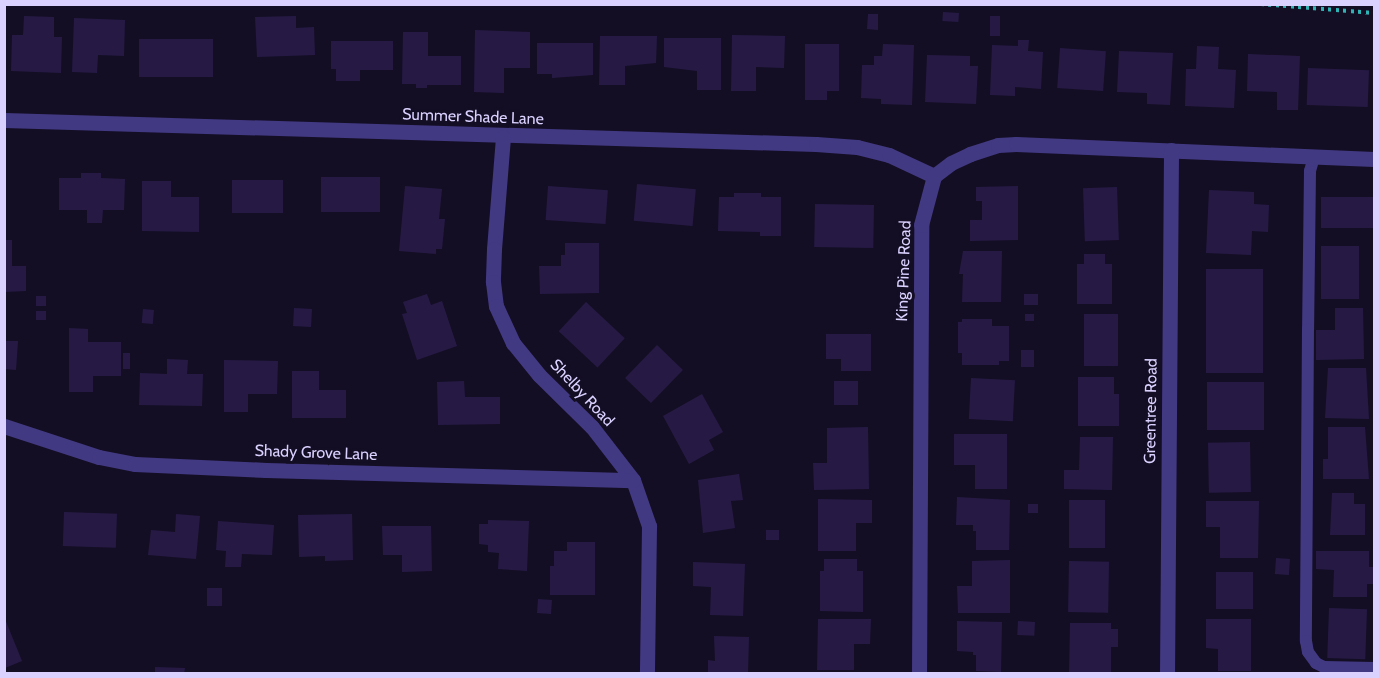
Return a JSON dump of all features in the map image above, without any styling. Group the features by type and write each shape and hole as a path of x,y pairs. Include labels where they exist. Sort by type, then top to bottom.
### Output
{"street":[{"name":"Summer Shade Lane","path":"4,120 857,147 889,155 934,176"},
{"name":"Shelby Road","path":"503,136 494,249 493,282 496,306 513,343 539,375 591,427 633,480 649,526 647,674"},
{"path":"934,176 951,163 998,145 1374,159"},
{"name":"Greentree Road","path":"1167,674 1171,150"},
{"name":"King Pine Road","path":"919,674 921,225 934,176"},
{"name":"Shady Grove Lane","path":"4,426 99,458 135,464 278,471 633,480"}],"lane":[{"path":"1314,157 1310,171 1306,641 1308,652 1316,663 1324,667 1374,668"}],"path":[{"path":"1261,4 1374,13"}],"building":[{"path":"943,12 959,13 958,22 942,21"},
{"path":"868,14 878,14 878,30 867,29"},
{"path":"24,16 54,17 54,37 62,37 61,73 11,71 12,35 23,35"},
{"path":"296,16 296,28 314,27 315,55 257,57 255,17"},
{"path":"990,16 1000,16 1000,36 990,36"},
{"path":"74,18 125,20 124,56 98,55 97,73 72,72"},
{"path":"475,30 530,32 530,68 504,68 504,93 474,92"},
{"path":"403,32 428,32 428,56 461,56 461,85 427,85 427,88 416,88 416,84 402,84"},
{"path":"732,35 785,36 784,68 756,67 756,91 731,91"},
{"path":"600,36 657,36 656,63 625,66 625,85 599,85"},
{"path":"664,38 721,38 721,90 697,90 697,71 664,67"},
{"path":"139,39 213,39 213,77 139,77"},
{"path":"1018,40 1029,40 1028,51 1043,52 1041,89 1015,87 1015,96 990,95 992,45 1018,46"},
{"path":"331,41 393,41 393,70 360,70 360,81 336,81 336,69 331,69"},
{"path":"537,43 593,43 593,75 552,78 552,74 537,74"},
{"path":"805,44 839,44 839,91 827,91 827,100 805,100"},
{"path":"883,44 914,45 912,105 881,104 881,99 861,98 862,65 874,65 874,56 882,56"},
{"path":"1197,46 1219,47 1218,69 1236,70 1234,108 1185,106 1186,69 1196,69"},
{"path":"1060,48 1106,51 1103,91 1057,88"},
{"path":"1119,51 1173,53 1170,105 1147,104 1147,93 1117,92"},
{"path":"1248,54 1300,56 1298,110 1277,110 1277,92 1247,91"},
{"path":"927,55 970,56 970,66 978,66 976,104 925,102"},
{"path":"1308,68 1369,70 1368,107 1307,105"},
{"path":"81,173 101,173 101,178 125,179 124,210 103,210 102,223 87,223 87,210 59,210 59,178 81,178"},
{"path":"321,177 380,177 380,212 321,212"},
{"path":"232,180 283,180 283,213 232,213"},
{"path":"142,181 171,181 171,197 199,197 199,232 142,231"},
{"path":"637,184 696,189 693,226 634,221"},
{"path":"405,186 442,189 439,219 445,219 442,249 436,249 436,254 399,251"},
{"path":"548,186 608,190 605,224 546,220"},
{"path":"1018,186 1018,240 970,241 970,220 982,220 982,201 976,201 976,187"},
{"path":"1117,187 1119,240 1085,241 1083,188"},
{"path":"1209,190 1254,192 1254,204 1269,205 1268,232 1252,231 1251,255 1206,253"},
{"path":"734,193 761,193 761,197 781,197 781,236 760,236 760,232 718,231 719,197 734,197"},
{"path":"1321,197 1373,197 1373,228 1321,228"},
{"path":"815,204 874,205 873,248 814,247"},
{"path":"4,240 12,240 12,266 26,266 26,291 4,292"},
{"path":"565,243 599,243 599,293 540,294 539,266 561,266 561,255 565,255"},
{"path":"1321,246 1359,246 1359,299 1321,299"},
{"path":"963,251 1002,251 1001,302 962,302 963,274 959,274"},
{"path":"1084,254 1105,254 1105,264 1112,264 1112,304 1077,304 1077,264 1084,264"},
{"path":"1206,269 1263,269 1263,373 1206,373"},
{"path":"427,294 431,305 442,301 457,346 417,360 402,314 407,313 403,302"},
{"path":"1024,294 1038,294 1038,305 1024,305"},
{"path":"36,296 46,296 46,306 36,306"},
{"path":"586,302 625,338 597,367 559,331"},
{"path":"294,308 312,309 311,327 293,326"},
{"path":"1335,308 1363,308 1364,359 1316,360 1316,330 1335,330"},
{"path":"143,309 154,310 153,324 142,323"},
{"path":"36,311 46,311 46,320 36,320"},
{"path":"1025,314 1034,314 1034,321 1025,321"},
{"path":"1084,314 1118,314 1118,366 1084,366"},
{"path":"962,319 992,319 992,326 1009,326 1009,361 999,361 999,365 962,365 962,353 958,353 958,322 962,322"},
{"path":"69,328 88,329 88,342 121,342 121,376 93,376 93,392 69,392"},
{"path":"826,334 871,334 871,371 841,371 841,359 826,359"},
{"path":"4,341 18,341 16,370 4,369"},
{"path":"657,345 683,370 651,403 625,378"},
{"path":"1021,350 1034,350 1034,367 1021,367"},
{"path":"123,353 130,353 130,369 123,369"},
{"path":"167,359 188,360 187,374 203,374 202,406 139,405 140,373 167,374"},
{"path":"224,360 278,361 277,394 248,394 248,412 224,412"},
{"path":"1328,368 1366,368 1369,419 1325,418"},
{"path":"292,371 319,371 319,390 346,390 346,418 292,418"},
{"path":"1078,377 1114,377 1114,394 1119,394 1119,426 1078,426"},
{"path":"971,378 1015,380 1013,421 969,419"},
{"path":"464,381 465,397 500,397 500,424 438,425 437,382"},
{"path":"834,381 858,381 858,405 834,405"},
{"path":"1207,382 1264,382 1264,430 1207,430"},
{"path":"702,394 723,432 709,440 714,450 689,464 663,416"},
{"path":"868,427 869,489 814,490 813,463 827,463 827,428"},
{"path":"1328,427 1365,427 1369,479 1323,479 1323,459 1328,459"},
{"path":"954,434 1007,434 1007,489 975,489 975,465 954,465"},
{"path":"1080,437 1113,437 1112,490 1064,489 1064,470 1079,470"},
{"path":"1250,442 1251,492 1209,493 1208,443"},
{"path":"739,474 743,500 731,501 735,528 703,533 698,480"},
{"path":"1332,493 1354,493 1354,504 1365,504 1365,535 1330,535"},
{"path":"957,497 1010,500 1009,550 976,550 976,531 973,531 973,525 956,525"},
{"path":"818,499 872,500 872,523 856,523 856,551 818,551"},
{"path":"1069,500 1105,500 1105,548 1069,548"},
{"path":"1206,501 1259,501 1258,558 1220,558 1220,527 1206,527"},
{"path":"1028,504 1038,504 1038,513 1028,513"},
{"path":"64,512 117,514 116,548 63,546"},
{"path":"176,514 200,516 196,559 148,555 151,530 175,532"},
{"path":"352,514 353,560 325,561 325,556 299,557 298,515"},
{"path":"488,520 529,521 527,571 498,569 499,553 488,552 488,545 479,544 479,524 488,524"},
{"path":"218,521 274,525 272,555 242,554 241,567 225,567 226,551 216,550"},
{"path":"382,526 431,526 432,571 402,572 402,555 383,555"},
{"path":"766,530 779,530 779,540 766,540"},
{"path":"567,542 595,542 595,595 550,595 550,566 554,566 554,551 567,551"},
{"path":"1316,551 1369,551 1369,567 1374,567 1374,584 1367,584 1367,597 1333,597 1334,570 1316,569"},
{"path":"1276,558 1290,559 1289,575 1275,574"},
{"path":"824,559 857,559 857,571 863,571 863,612 820,611 820,571 824,571"},
{"path":"1010,560 1010,613 958,613 957,586 972,586 972,561"},
{"path":"1069,561 1109,562 1108,613 1068,612"},
{"path":"693,562 745,564 743,616 710,615 711,587 693,586"},
{"path":"1216,572 1253,572 1253,609 1216,609"},
{"path":"207,588 222,588 222,606 207,606"},
{"path":"538,599 552,600 551,614 537,613"},
{"path":"1329,608 1367,609 1365,659 1327,658"},
{"path":"5,619 22,661 5,668"},
{"path":"818,619 871,619 870,644 854,644 854,670 817,670"},
{"path":"1206,619 1251,619 1251,671 1218,671 1218,649 1206,648"},
{"path":"957,621 1002,622 1001,672 976,671 976,655 973,655 973,652 957,651"},
{"path":"1018,621 1035,622 1034,636 1017,635"},
{"path":"1070,623 1111,623 1111,629 1118,629 1118,647 1111,647 1111,674 1069,674"},
{"path":"714,636 749,637 748,674 708,674 708,660 715,661"},
{"path":"155,667 185,668 184,674 155,674"}]}
